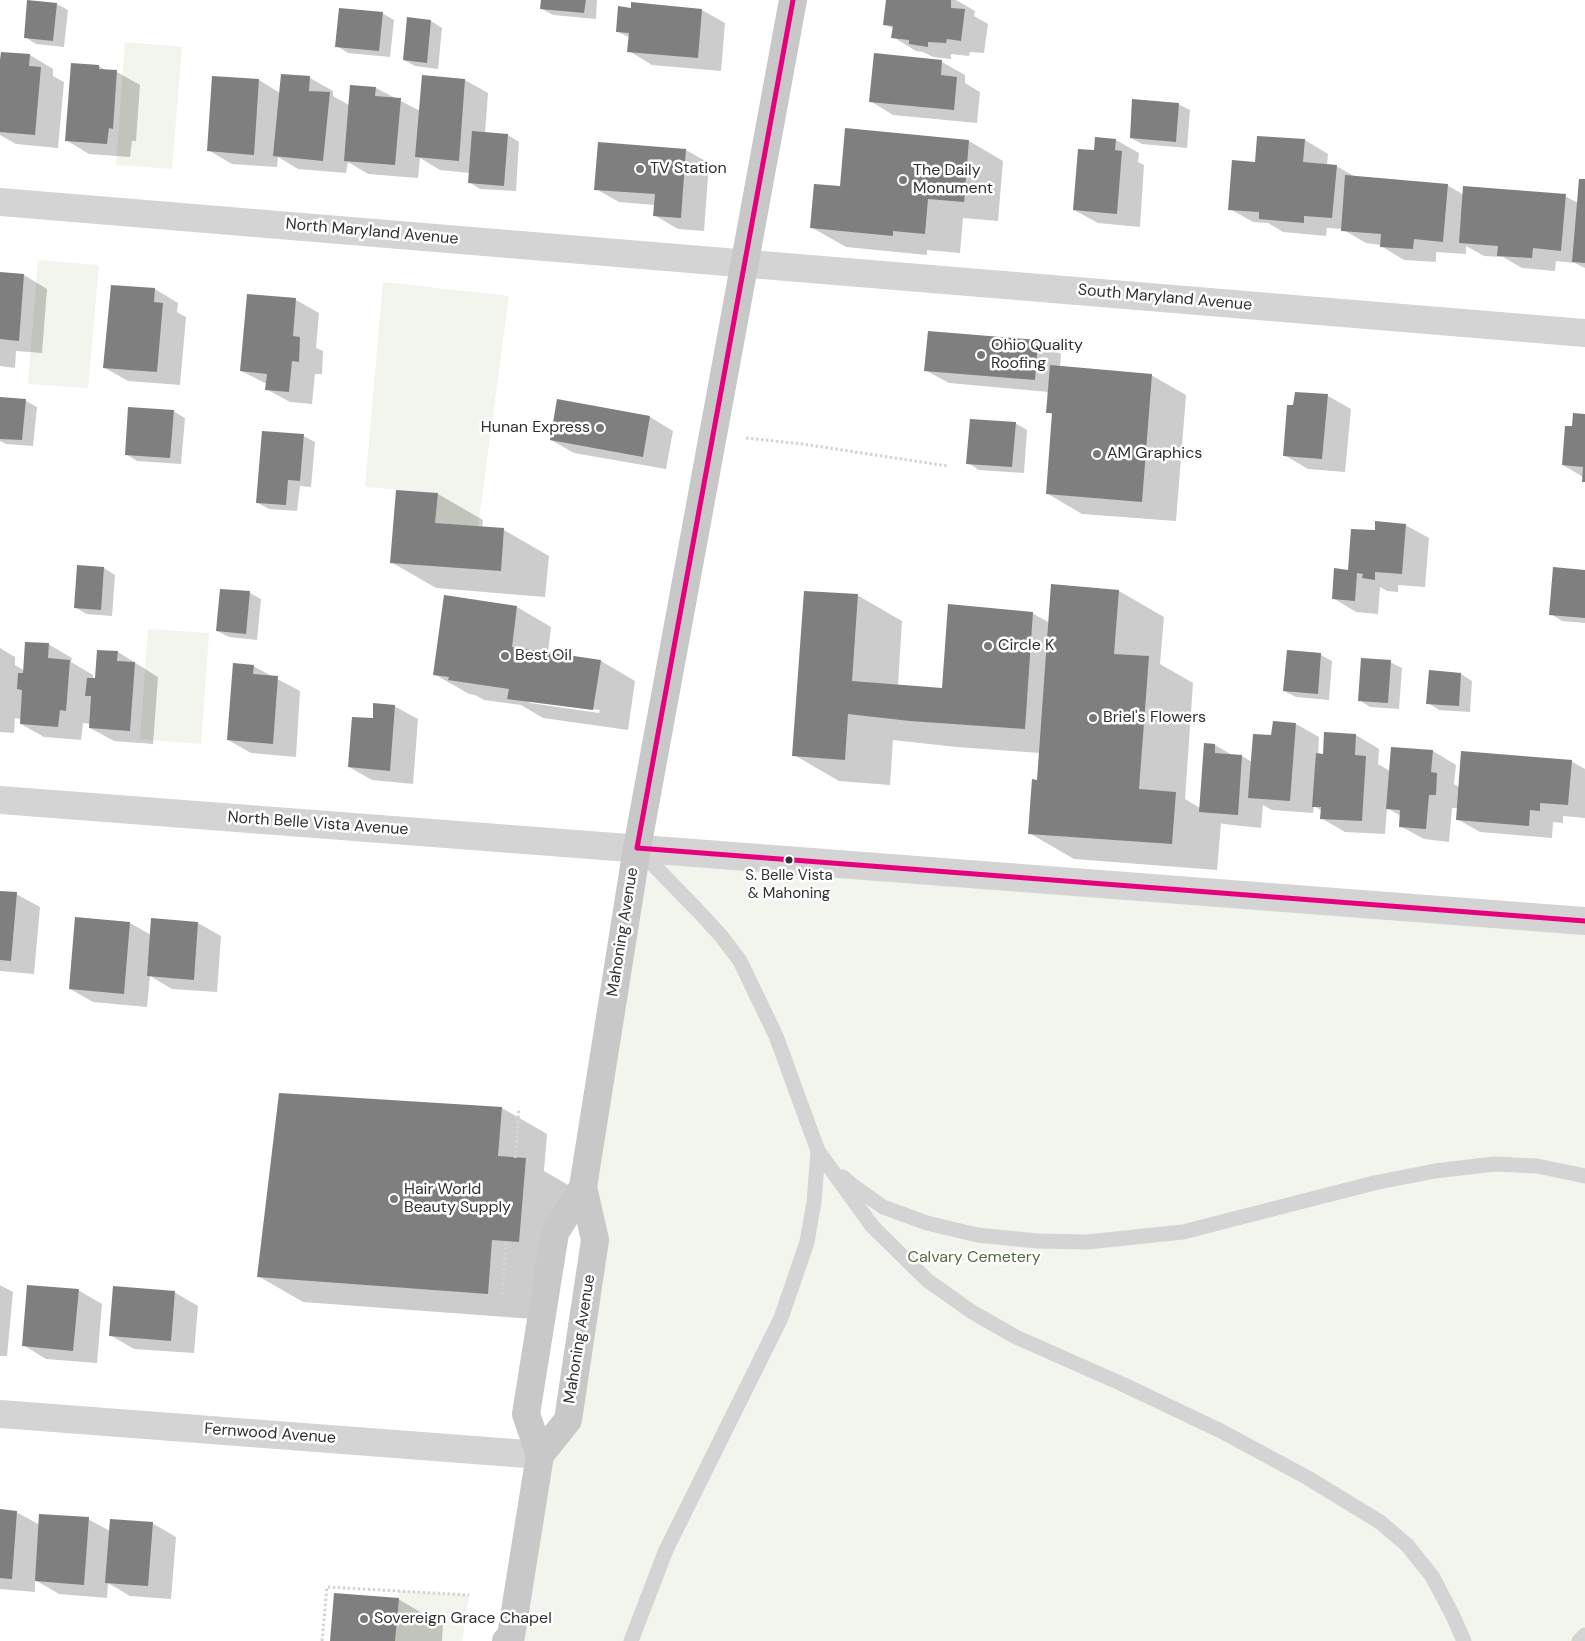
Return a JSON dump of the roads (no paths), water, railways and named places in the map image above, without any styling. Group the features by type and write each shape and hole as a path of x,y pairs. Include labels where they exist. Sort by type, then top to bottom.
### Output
{"main road":[{"name":"Mahoning Avenue","path":"511,1639 540,1455 526,1414 555,1233 583,1186 637,848 793,0"},
{"name":"Mahoning Avenue","path":"540,1455 568,1420 596,1240 583,1186"}],"street":[{"name":"North Maryland Avenue","path":"0,202 744,263"},
{"name":"South Maryland Avenue","path":"744,263 1585,333"},
{"name":"North Belle Vista Avenue","path":"0,800 1585,921"},
{"name":"Fernwood Avenue","path":"0,1414 540,1455"}],"lane":[{"path":"637,848 702,915 740,960 776,1036 818,1151 872,1226 927,1280 972,1312 1016,1337 1221,1431 1308,1478 1380,1522 1408,1545 1432,1576 1464,1641"},
{"path":"818,1151 852,1185 884,1207 927,1223 977,1235 1037,1241 1086,1242 1184,1232 1374,1183 1445,1170 1494,1164 1537,1166 1585,1176"},
{"path":"631,1641 666,1550 781,1318 806,1242 814,1202 818,1151"},
{"path":"1579,1641 1585,1635"}],"place":[{"name":"TV Station","path":"640,169"},
{"name":"The Daily Monument","path":"903,180"},
{"name":"Ohio Quality Roofing","path":"981,355"},
{"name":"Hunan Express","path":"600,428"},
{"name":"AM Graphics","path":"1097,454"},
{"name":"Circle K","path":"988,646"},
{"name":"Best Oil","path":"505,656"},
{"name":"Briel's Flowers","path":"1093,718"},
{"name":"S. Belle Vista & Mahoning","path":"789,860"},
{"name":"Hair World Beauty Supply","path":"394,1199"},
{"name":"Sovereign Grace Chapel","path":"364,1619"}],"park label":[{"name":"Calvary Cemetery","path":"974,1258"}]}
